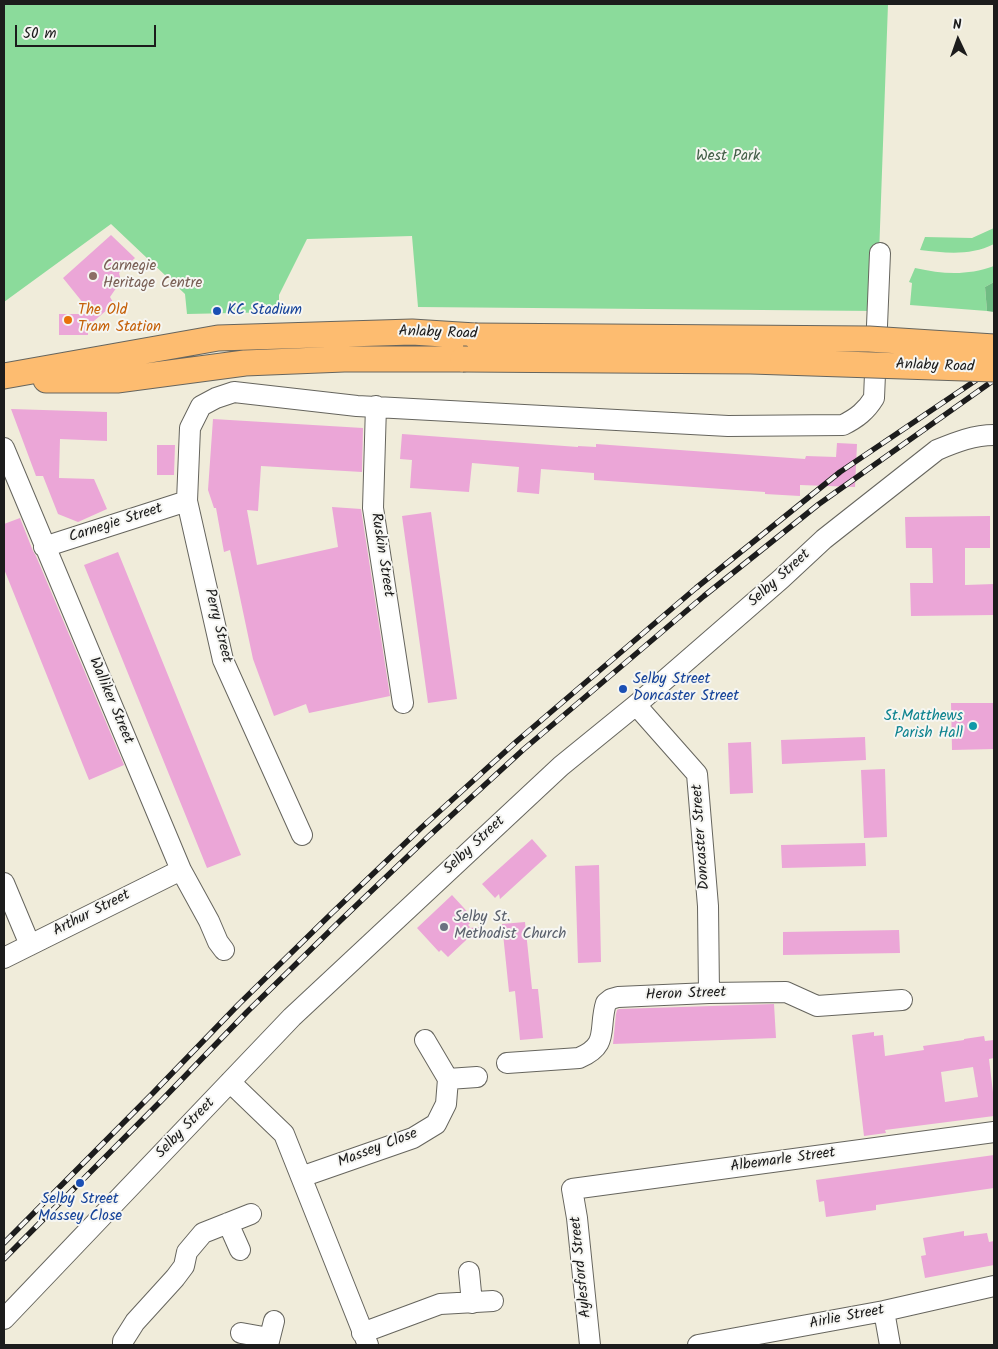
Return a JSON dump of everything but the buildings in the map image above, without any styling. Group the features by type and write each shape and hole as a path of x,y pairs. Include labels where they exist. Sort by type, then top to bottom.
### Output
{"main road":[{"name":"Anlaby Road","path":"4,376 218,338 412,332 475,336 869,339 994,347"},
{"name":"Anlaby Road","path":"4,381 117,380 255,363 344,359 751,362 994,369"}],"street":[{"name":"Anlaby Road","path":"201,406 216,398 234,392 357,406 728,426 843,425 855,419 867,409 874,398 880,253"},
{"name":"Perry Street","path":"201,406 190,428 187,501 223,660 302,835"},
{"name":"Ruskin Street","path":"376,406 373,508 404,703"},
{"name":"Selby Street","path":"4,1319 292,1017 560,766 636,705 781,579 824,539 937,450 958,441 981,435 994,435"},
{"name":"Walliker Street","path":"4,448 181,870 224,950"},
{"name":"Carnegie Street","path":"44,547 187,501"},
{"name":"Doncaster Street","path":"636,705 697,774 708,906 709,993"},
{"name":"Arthur Street","path":"4,958 181,870"},
{"path":"4,882 30,945"},
{"name":"Heron Street","path":"508,1064 579,1058 589,1053 602,1038 604,1010 606,1003 611,999 709,993 786,992 817,1006 902,1000"},
{"path":"425,1040 448,1079 477,1077"},
{"name":"Massey Close","path":"301,1178 413,1138 436,1124 446,1104 448,1079"},
{"path":"230,1082 284,1134 365,1339 440,1304 493,1302"},
{"name":"Albemarle Street","path":"572,1189 994,1132"},
{"name":"Aylesford Street","path":"572,1189 577,1218 590,1345"},
{"path":"123,1345 123,1341 135,1322 184,1266 187,1252 203,1233 251,1214"},
{"path":"228,1223 240,1250"},
{"path":"469,1272 472,1303"},
{"name":"Airlie Street","path":"698,1345 884,1311 994,1286"},
{"path":"884,1311 890,1345"},
{"path":"241,1333 270,1335"}],"green space":[{"name":"West Park","path":"4,4 888,4 877,311 418,307 412,236 307,239 279,295 279,312 187,314 185,294 111,224 4,302"},
{"path":"994,228 994,244 985,248 958,253 920,250 925,237 972,238"},
{"path":"994,266 994,282 985,287 987,311 910,305 912,283 909,282 915,268 935,272 964,273"},
{"path":"994,282 994,312 987,311 985,287"}],"railway":[{"path":"4,1243 239,1004 421,828 517,741 696,588 840,472 994,368"},
{"path":"4,1259 247,1012 429,836 524,749 704,596 819,504 994,380"}],"place":[{"name":"Carnegie Heritage Centre","path":"93,276"},
{"name":"KC Stadium","path":"217,311"},
{"name":"The Old Tram Station","path":"68,320"},
{"name":"Selby Street Doncaster Street","path":"623,689"},
{"name":"St.Matthews Parish Hall","path":"973,726"},
{"name":"Selby St. Methodist Church","path":"444,927"},
{"name":"Selby Street Massey Close","path":"80,1183"}]}
